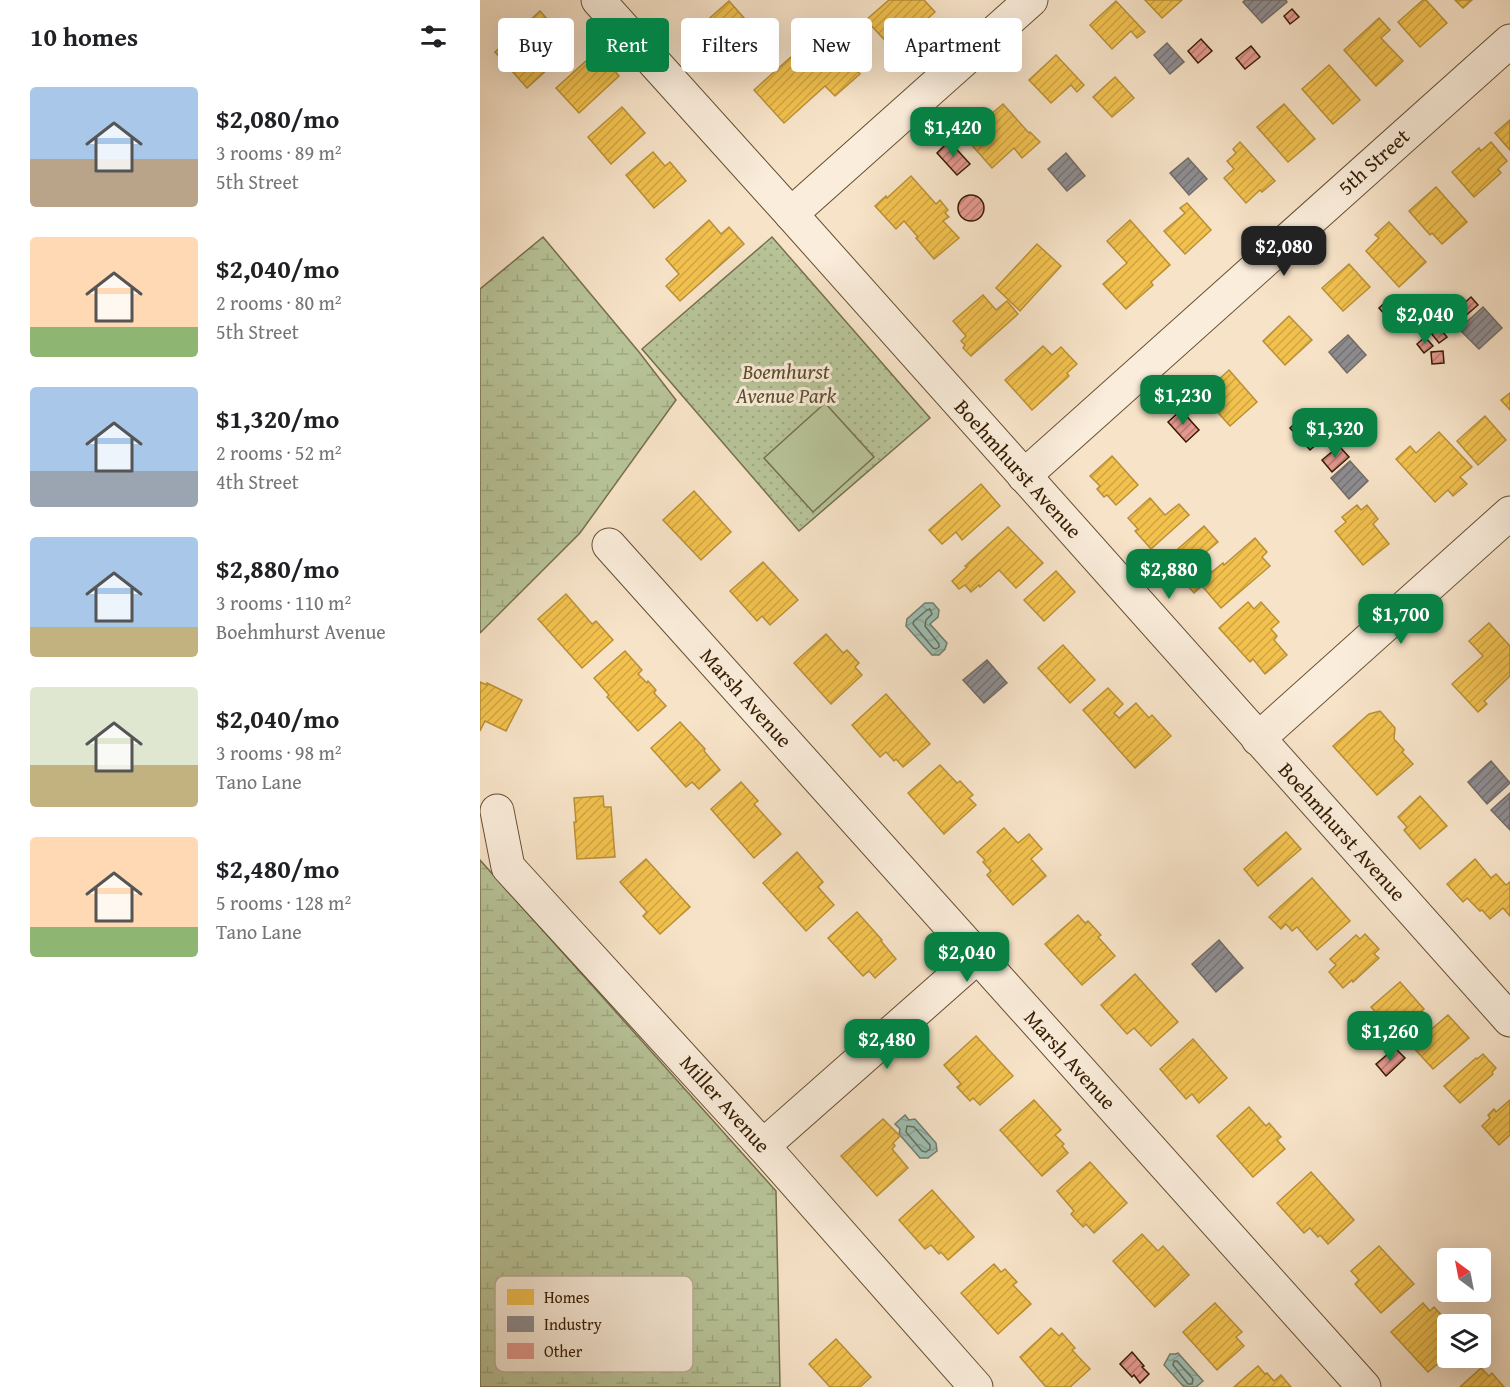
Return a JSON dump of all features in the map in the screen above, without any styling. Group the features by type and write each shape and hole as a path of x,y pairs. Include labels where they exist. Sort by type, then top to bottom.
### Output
{"street":[{"name":"Boehmhurst Avenue","path":"598,0 1258,739 1504,1002"},
{"path":"791,214 1031,0"},
{"name":"5th Street","path":"1024,476 1510,40"},
{"path":"1258,739 1510,513"},
{"name":"Marsh Avenue","path":"609,545 1364,1387"},
{"name":"Miller Avenue","path":"496,811 508,867 763,1146 976,1387"},
{"path":"763,1146 978,957"}],"green space":[{"path":"543,237 676,400 580,533 480,633 480,289"},
{"name":"Boemhurst Avenue Park","path":"772,237 930,418 799,531 642,349"},
{"path":"825,403 874,457 813,512 764,458"},
{"path":"480,860 776,1191 780,1387 480,1387"}],"water":[{"path":"925,603 933,603 939,610 938,617 930,624 947,643 939,655 932,655 906,626 907,619"},
{"path":"905,1115 909,1120 915,1119 936,1143 937,1151 928,1158 920,1158 899,1134 900,1129 895,1124"},
{"path":"1178,1353 1203,1381 1196,1387 1184,1387 1164,1365 1170,1354"}],"building: Homes":[{"path":"889,0 924,0 935,12 928,18 884,18 884,39 872,26 872,18 868,18"},
{"path":"1145,0 1182,0 1162,18"},
{"path":"1423,0 1426,0 1447,23 1420,47 1398,22"},
{"path":"1455,0 1472,0 1463,8"},
{"path":"729,1 744,18 710,18"},
{"path":"1116,1 1145,32 1137,38 1131,31 1112,49 1090,25"},
{"path":"540,11 546,18 532,18"},
{"path":"1379,18 1390,30 1381,38 1403,61 1376,86 1344,50"},
{"path":"1056,55 1084,85 1077,92 1071,85 1051,103 1029,80"},
{"path":"791,57 791,72 858,72 860,74 835,96 825,86 784,123 754,90 774,72 779,72 779,68"},
{"path":"586,61 586,72 615,72 619,76 579,113 556,88"},
{"path":"1329,65 1360,100 1333,124 1302,89"},
{"path":"513,72 545,72 527,88"},
{"path":"1115,77 1134,98 1112,117 1093,97"},
{"path":"1003,104 1040,142 1022,158 1014,148 992,168 962,134 980,118 983,121"},
{"path":"1284,104 1315,139 1288,162 1257,127"},
{"path":"622,107 645,133 611,164 588,137"},
{"path":"1510,120 1510,150 1495,133"},
{"path":"1240,142 1275,181 1262,192 1260,190 1246,203 1224,178 1234,169 1227,161 1236,153 1233,149"},
{"path":"1491,142 1507,161 1498,169 1501,173 1474,197 1452,172 1479,148 1481,151"},
{"path":"653,152 665,166 670,162 686,181 654,208 626,175"},
{"path":"911,176 936,204 940,200 948,210 945,213 949,217 943,221 959,238 934,259 904,221 896,229 875,206"},
{"path":"1436,187 1467,222 1442,244 1432,233 1430,235 1409,211"},
{"path":"1187,203 1211,230 1185,254 1164,231 1185,213 1180,208"},
{"path":"709,220 721,234 729,227 744,244 680,301 666,286 679,274 666,259"},
{"path":"1130,220 1170,265 1151,282 1153,285 1126,309 1103,284 1127,263 1107,241"},
{"path":"1389,222 1426,262 1399,287 1366,251 1379,238 1375,235"},
{"path":"1037,244 1061,266 1020,311 996,288"},
{"path":"1349,264 1370,287 1343,311 1322,288"},
{"path":"983,295 996,310 1007,301 1018,314 971,356 963,348 965,345 961,341 966,336 953,321"},
{"path":"1289,316 1312,340 1285,365 1263,341"},
{"path":"1043,346 1052,355 1061,347 1077,364 1067,373 1069,376 1032,410 1005,380"},
{"path":"1229,370 1257,402 1230,426 1202,395"},
{"path":"1510,393 1510,410 1501,400"},
{"path":"1485,416 1506,440 1478,465 1457,441"},
{"path":"1439,432 1472,467 1460,477 1467,484 1453,496 1448,490 1435,502 1396,459 1410,446 1416,453"},
{"path":"1112,456 1138,485 1116,505 1107,495 1104,497 1097,489 1100,486 1090,476"},
{"path":"981,484 1000,506 962,540 956,532 942,544 929,530"},
{"path":"694,491 731,532 701,560 663,520"},
{"path":"1150,498 1165,515 1179,504 1189,515 1151,549 1135,531 1138,529 1128,518"},
{"path":"1357,505 1361,510 1367,505 1378,519 1373,524 1389,544 1363,565 1335,531 1346,522 1342,517"},
{"path":"1204,526 1218,542 1194,562 1198,566 1204,562 1212,572 1223,563 1224,565 1255,538 1267,552 1262,557 1270,566 1221,608 1202,586 1194,593 1179,576 1176,579 1162,563"},
{"path":"1008,527 1043,563 1016,588 999,570 971,592 965,585 959,589 952,581"},
{"path":"763,562 798,600 770,625 762,616 757,621 730,591"},
{"path":"1056,571 1075,592 1044,621 1024,600"},
{"path":"566,594 592,624 596,621 613,640 582,668 538,619"},
{"path":"1248,602 1254,609 1261,602 1279,622 1271,629 1277,636 1274,640 1287,655 1265,674 1253,659 1250,662 1219,628"},
{"path":"1489,623 1510,646 1510,676 1484,701 1487,704 1478,712 1452,684 1483,656 1469,641"},
{"path":"826,634 843,653 847,650 859,663 855,667 862,675 831,704 794,663"},
{"path":"1063,645 1095,680 1070,703 1038,668"},
{"path":"625,651 642,670 638,674 656,690 654,693 666,706 638,731 607,697 609,695 594,678"},
{"path":"480,682 487,685 487,683 522,700 506,731 485,721 480,731"},
{"path":"1108,688 1123,704 1114,713 1119,718 1136,703 1149,718 1152,715 1171,736 1135,768 1083,710"},
{"path":"886,694 930,744 903,767 886,752 880,757 852,725"},
{"path":"1380,711 1395,728 1394,739 1413,764 1377,795 1333,746 1369,714"},
{"path":"680,722 705,749 704,751 720,770 699,789 692,782 686,787 651,748"},
{"path":"940,765 957,783 960,781 973,795 969,798 976,805 944,834 908,793"},
{"path":"741,782 758,801 754,804 781,834 754,858 711,809"},
{"path":"603,796 604,807 611,807 615,857 577,859 574,798"},
{"path":"1420,796 1447,826 1420,849 1404,830 1407,827 1398,817"},
{"path":"1004,828 1018,843 1029,834 1042,849 1031,859 1046,876 1013,905 987,875 991,871 977,852"},
{"path":"1286,832 1301,849 1258,886 1244,869"},
{"path":"797,852 823,882 818,887 834,905 806,931 763,883"},
{"path":"646,859 690,907 660,934 643,916 647,912 620,882"},
{"path":"1475,859 1491,878 1496,874 1506,885 1510,882 1510,916 1503,908 1490,919 1467,898 1463,902 1447,884"},
{"path":"1312,878 1350,921 1317,950 1297,927 1292,931 1286,924 1281,929 1269,917"},
{"path":"857,912 896,959 875,978 869,971 863,976 828,938"},
{"path":"1078,915 1085,923 1088,921 1101,935 1098,937 1115,956 1082,985 1045,944"},
{"path":"1365,934 1379,949 1374,954 1379,958 1343,988 1329,972 1336,965 1330,959 1356,935 1360,939"},
{"path":"1135,974 1178,1022 1151,1046 1134,1028 1127,1034 1101,1005"},
{"path":"1400,982 1424,1009 1396,1034 1371,1007"},
{"path":"1448,1015 1469,1038 1433,1069 1412,1046"},
{"path":"976,1036 1013,1076 980,1105 973,1098 970,1101 957,1087 961,1084 944,1065"},
{"path":"1193,1039 1227,1078 1199,1103 1192,1094 1186,1099 1160,1069"},
{"path":"1483,1054 1496,1068 1493,1074 1460,1103 1444,1086"},
{"path":"1034,1100 1061,1130 1055,1135 1064,1144 1062,1146 1068,1153 1042,1176 1000,1130"},
{"path":"1510,1100 1510,1135 1499,1145 1482,1126 1490,1118 1488,1115 1494,1109 1496,1112"},
{"path":"1249,1107 1266,1126 1269,1123 1281,1137 1277,1140 1285,1149 1253,1177 1217,1136"},
{"path":"883,1119 900,1136 893,1143 895,1146 892,1149 908,1168 877,1196 841,1156"},
{"path":"1090,1162 1127,1203 1094,1233 1086,1224 1083,1227 1071,1214 1074,1211 1057,1191"},
{"path":"1311,1172 1354,1220 1328,1244 1310,1228 1304,1233 1277,1203"},
{"path":"932,1190 974,1237 948,1260 931,1245 925,1249 899,1220"},
{"path":"1142,1234 1158,1251 1163,1246 1189,1275 1155,1307 1113,1261"},
{"path":"1379,1246 1414,1284 1381,1313 1355,1284 1359,1280 1351,1271"},
{"path":"994,1264 1001,1272 1005,1269 1017,1282 1013,1285 1031,1304 998,1334 961,1293"},
{"path":"1215,1303 1242,1332 1236,1337 1244,1346 1217,1370 1183,1332"},
{"path":"1423,1303 1430,1311 1434,1307 1440,1314 1437,1314 1437,1364 1428,1372 1391,1332"},
{"path":"1051,1328 1059,1336 1062,1333 1075,1348 1072,1350 1090,1369 1070,1387 1046,1387 1020,1357"},
{"path":"836,1339 871,1377 860,1387 830,1387 809,1364"},
{"path":"1258,1366 1274,1381 1281,1375 1291,1387 1234,1387"},
{"path":"1481,1368 1489,1376 1492,1373 1504,1387 1460,1387"}],"building: Industry":[{"path":"1245,0 1286,0 1287,2 1262,23 1243,2"},
{"path":"1167,43 1184,62 1170,74 1154,55"},
{"path":"1066,153 1085,176 1067,191 1048,169"},
{"path":"1188,158 1207,179 1189,195 1170,173"},
{"path":"1483,307 1502,328 1479,349 1459,329"},
{"path":"1348,335 1366,355 1347,373 1329,352"},
{"path":"1350,461 1368,481 1349,499 1331,478"},
{"path":"987,660 1007,683 984,703 963,680"},
{"path":"1491,761 1510,783 1487,804 1468,782"},
{"path":"1510,793 1510,830 1491,810"},
{"path":"1219,940 1243,968 1216,992 1192,964"}],"building: Other":[{"path":"1292,9 1299,17 1290,24 1284,16"},
{"path":"1201,39 1212,51 1198,63 1188,51"},
{"path":"1251,46 1260,57 1245,69 1236,58"},
{"path":"949,141 970,164 957,175 937,153"},
{"path":"971,195 980,199 984,208 980,217 971,221 962,217 958,208 962,199"},
{"path":"1471,297 1478,305 1464,317 1457,310"},
{"path":"1390,298 1410,319 1398,329 1379,308"},
{"path":"1438,326 1447,337 1439,343 1431,333"},
{"path":"1425,337 1433,346 1424,353 1417,344"},
{"path":"1443,351 1444,363 1432,364 1431,352"},
{"path":"1181,410 1199,430 1186,442 1168,422"},
{"path":"1305,414 1325,437 1310,450 1290,428"},
{"path":"1339,446 1349,457 1332,472 1322,460"},
{"path":"1395,1048 1405,1058 1386,1076 1376,1064"},
{"path":"1132,1352 1149,1374 1140,1383 1120,1364"}]}
